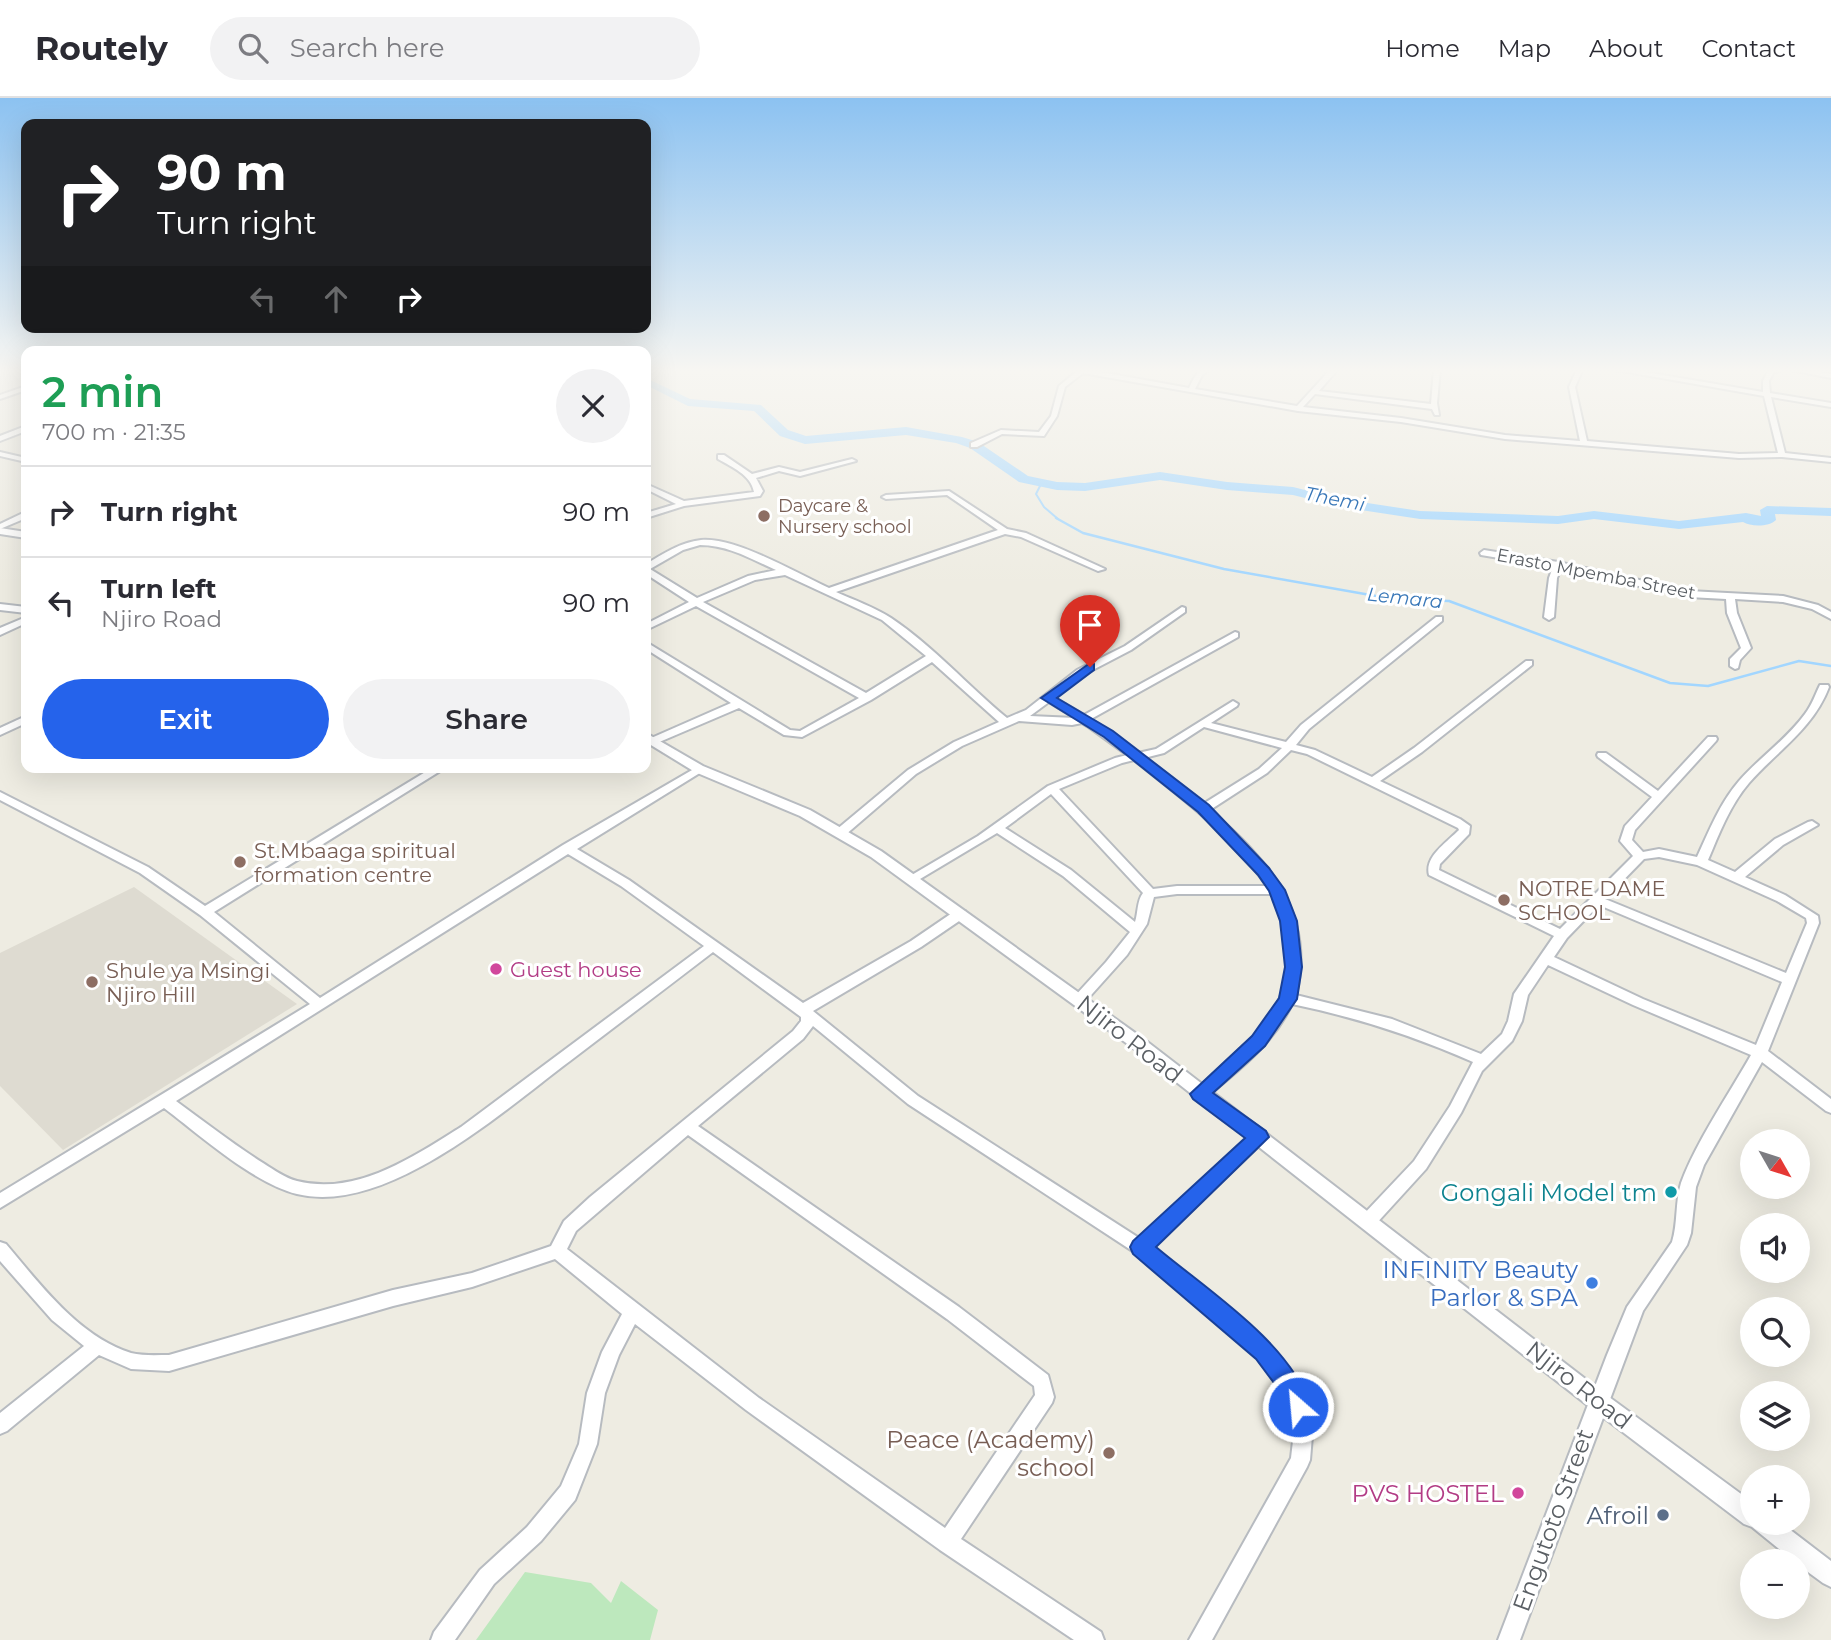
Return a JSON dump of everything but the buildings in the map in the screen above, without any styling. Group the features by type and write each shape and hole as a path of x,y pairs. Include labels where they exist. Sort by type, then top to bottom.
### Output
{"street":[{"path":"974,446 984,441"},
{"path":"1550,441 1739,456 1782,455 1831,460"},
{"path":"1778,441 1782,455"},
{"path":"0,454 21,459"},
{"path":"651,514 683,504 757,494 757,484 751,477 721,457"},
{"path":"751,477 779,469 800,474 852,461"},
{"path":"651,488 683,504"},
{"path":"886,497 949,493 1004,531 1023,535 1101,569"},
{"path":"0,529 21,518"},
{"path":"0,529 21,534"},
{"path":"828,592 1004,531"},
{"path":"651,564 694,542 708,540 738,548 885,618 1006,723"},
{"name":"Erasto Mpemba Street","path":"1484,552 1558,565 1675,592 1783,599 1815,607 1831,616"},
{"path":"1549,617 1553,578 1558,565"},
{"path":"651,567 698,602 867,698"},
{"path":"651,625 765,574 785,572"},
{"path":"1730,596 1731,613 1746,648 1735,659 1735,666"},
{"path":"0,607 21,609"},
{"path":"840,832 912,772 958,744 1018,718 1081,672 1128,648 1182,610"},
{"path":"1203,809 1263,771 1305,727 1439,620"},
{"path":"0,632 21,622"},
{"path":"1018,718 1072,722 1084,719 1235,635"},
{"path":"651,648 788,733 802,734 867,698 932,657"},
{"path":"1374,780 1418,750 1529,663"},
{"path":"1701,862 1722,817 1744,783 1814,710 1824,687"},
{"path":"1048,698 1122,744 1203,809 1243,848 1277,890 1292,935 1293,967 1288,999 1259,1041 1200,1094"},
{"path":"651,738 738,704"},
{"path":"911,879 997,828 1052,788 1104,765 1160,751 1233,704"},
{"path":"0,732 21,722"},
{"path":"1203,724 1289,745 1374,780 1457,821 1465,829 1434,863 1432,870 1562,935"},
{"path":"1640,856 1630,847 1626,836 1658,796 1712,739"},
{"name":"Njiro Road","path":"651,740 699,769 775,799 840,832 911,879 1079,1000 1598,1401 1740,1507"},
{"path":"1601,755 1658,796"},
{"path":"0,1201 320,1005 567,848 699,769"},
{"path":"205,912 432,773"},
{"path":"1052,788 1150,893"},
{"path":"0,795 144,870 205,912 320,1005"},
{"path":"1368,1221 1420,1166 1456,1109 1481,1060 1499,1047 1507,1037 1515,1021 1521,995 1562,935 1640,856 1659,853 1701,862 1737,877 1768,850 1812,825"},
{"path":"997,828 1094,893 1137,932"},
{"path":"567,848 625,883 803,1010 913,1100 1140,1247 1264,1352 1293,1390 1304,1424 1300,1461 1200,1640"},
{"name":"Engutoto Street","path":"1509,1640 1636,1307 1679,1245 1688,1187 1697,1164 1760,1053 1813,923 1811,916 1801,908 1737,877"},
{"path":"1079,1000 1137,932 1146,916 1146,897 1150,893 1177,890 1277,890"},
{"path":"1597,900 1789,979"},
{"path":"803,1010 916,944 960,914"},
{"path":"164,1100 264,1171 296,1188 330,1189 376,1182 426,1157 466,1131 713,946"},
{"path":"1545,958 1638,1002 1760,1053 1831,1107"},
{"path":"1288,999 1349,1011 1393,1024 1481,1060"},
{"path":"0,1249 66,1322 96,1347 133,1362 169,1363 393,1298 472,1280 557,1251 570,1226 641,1162 798,1035 808,1022 808,1016 803,1010"},
{"path":"687,1126 953,1313 1042,1381 1045,1396 947,1543"},
{"path":"1140,1247 1259,1137"},
{"path":"557,1251 632,1313 850,1475 1093,1640"},
{"path":"442,1640 487,1577 534,1534 568,1493 588,1444 596,1393 611,1352 632,1313"},
{"path":"0,1425 96,1347"},
{"path":"1778,1535 1831,1575"}],"shaded area":[{"path":"134,887 297,1004 63,1150 0,1086 0,953"}],"green space":[{"path":"525,1572 591,1583 611,1603 621,1581 658,1610 650,1640 476,1640"}],"waterway":[{"name":"Themi","path":"961,441 974,445 1024,479 1057,486 1085,487 1160,476 1227,486 1293,491 1341,503 1420,515 1558,520 1594,515 1679,525 1746,517 1751,521 1769,520 1767,510 1831,512"},
{"name":"Lemara","path":"1041,484 1036,494 1044,507 1058,519"},
{"name":"Lemara","path":"1056,518 1083,533 1224,569 1393,599 1449,601 1670,683 1708,686 1799,661 1831,666"}],"place":[{"name":"Daycare & Nursery school","path":"764,516"},
{"name":"St.Mbaaga spiritual formation centre","path":"240,862"},
{"name":"NOTRE DAME SCHOOL","path":"1504,900"},
{"name":"Guest house","path":"496,969"},
{"name":"Shule ya Msingi Njiro Hill","path":"92,982"},
{"name":"Gongali Model tm","path":"1671,1192"},
{"name":"INFINITY Beauty Parlor & SPA","path":"1592,1283"},
{"name":"Peace (Academy) school","path":"1109,1453"},
{"name":"PVS HOSTEL","path":"1518,1493"},
{"name":"Afroil","path":"1663,1515"}],"route":[{"path":"1090,667 1048,698 1122,744 1203,809 1264,872 1277,890 1289,921 1293,967 1288,999 1259,1041 1200,1094 1259,1137 1140,1247 1264,1352 1293,1390 1298,1407"}]}
